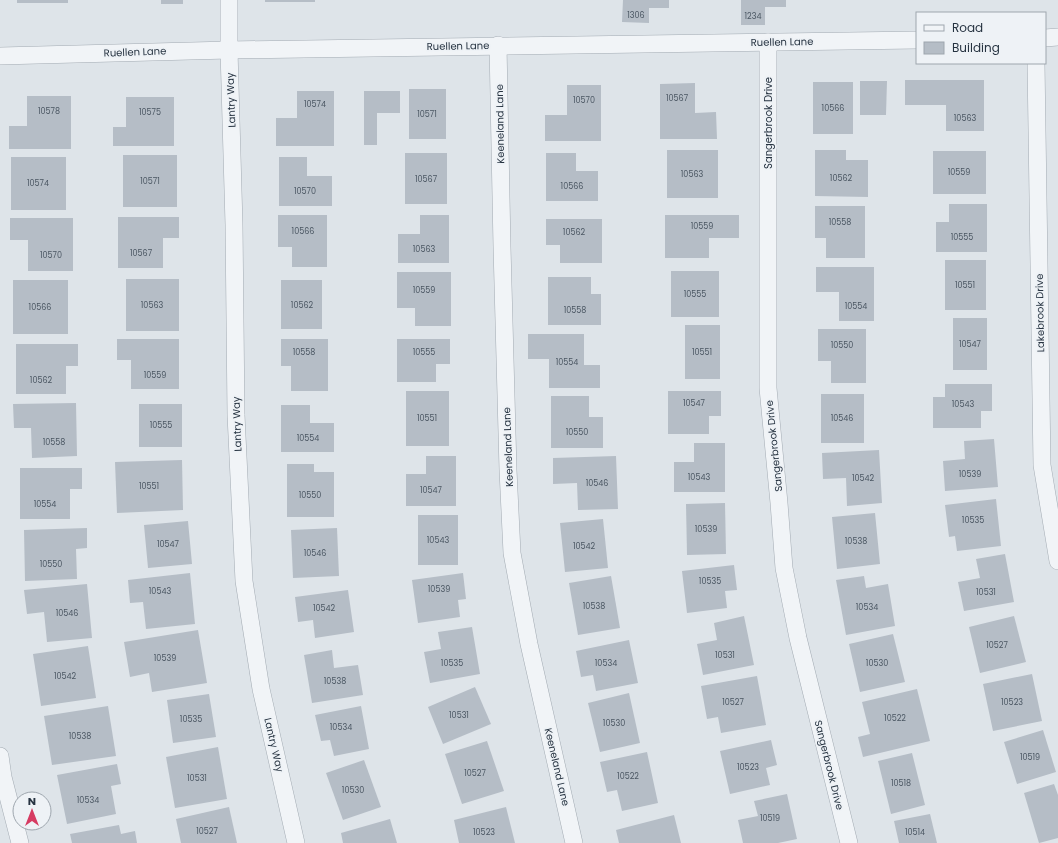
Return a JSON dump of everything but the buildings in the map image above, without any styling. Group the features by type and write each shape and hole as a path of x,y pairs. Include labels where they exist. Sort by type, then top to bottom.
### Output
{"street":[{"name":"Lantry Way","path":"229,0 234,225 236,415 244,581 261,689 296,843"},
{"path":"1046,38 1058,37"},
{"name":"Ruellen Lane","path":"0,56 498,45 916,40"},
{"name":"Sangerbrook Drive","path":"768,42 768,388 784,568 798,638 849,843"},
{"name":"Keeneland Lane","path":"498,45 502,263 512,553 529,644 574,843"},
{"name":"Lakebrook Drive","path":"1036,64 1042,465 1058,561"},
{"path":"0,756 3,777 20,843"}]}
